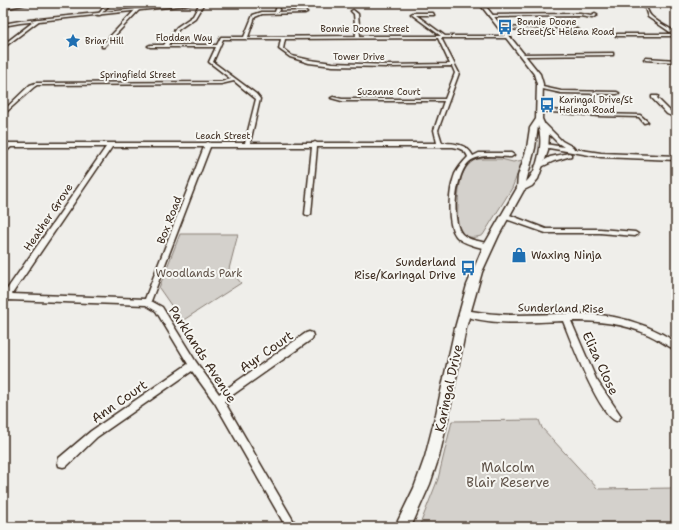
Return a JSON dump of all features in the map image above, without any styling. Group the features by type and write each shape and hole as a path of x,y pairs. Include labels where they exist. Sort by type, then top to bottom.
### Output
{"main road":[{"path":"481,3 524,55 537,74 540,87 541,122 545,134 544,149"},
{"path":"541,122 563,144 601,155"},
{"name":"Karingal Drive","path":"522,188 522,176 532,146 534,128 541,122"},
{"path":"532,146 569,155 676,158"},
{"path":"544,149 588,152"},
{"name":"Karingal Drive","path":"403,527 432,459 472,285 488,246 505,216 522,188 532,181 539,166 544,149"},
{"path":"539,166 552,159 569,155"}],"street":[{"path":"3,8 30,3"},
{"path":"99,14 109,3"},
{"path":"3,25 203,3"},
{"path":"165,46 178,28 194,17 203,3"},
{"path":"276,13 280,3"},
{"path":"640,3 646,8 650,16 676,35"},
{"path":"104,46 137,10"},
{"path":"353,11 356,14 358,37"},
{"path":"246,37 254,16 276,13 305,12"},
{"path":"433,14 413,14 442,37 457,74 436,130 442,144"},
{"path":"491,16 580,15"},
{"path":"3,47 38,20"},
{"path":"501,28 541,31 577,30"},
{"path":"617,35 676,35"},
{"name":"Bonnie Doone Street","path":"217,46 222,38 246,37 508,37"},
{"name":"Tower Drive","path":"283,37 281,49 297,60 322,64 453,65"},
{"name":"Flodden Way","path":"150,46 217,46"},
{"path":"217,46 211,62 258,99 247,144"},
{"path":"524,55 612,54"},
{"path":"646,59 676,61"},
{"name":"Springfield Street","path":"3,114 32,86 41,83 221,83 234,80"},
{"path":"540,87 561,92 618,93"},
{"path":"656,97 654,98 669,113 676,117"},
{"name":"Suzanne Court","path":"333,98 342,100 447,100"},
{"path":"540,110 599,115 640,116 646,122"},
{"name":"Box Road","path":"147,302 208,144"},
{"path":"308,214 315,144"},
{"name":"Leach Street","path":"3,145 442,144 462,149 468,160"},
{"path":"3,152 10,145"},
{"name":"Heather Grove","path":"4,299 110,145"},
{"path":"488,246 458,235 453,227 458,175 468,160 479,155 511,155"},
{"path":"505,216 546,231 600,231 635,234"},
{"path":"4,299 147,302"},
{"name":"Parklands Avenue","path":"147,302 159,309 193,365 218,400 292,527"},
{"name":"Sunderland Rise","path":"465,313 492,318 598,319 624,323 653,333 676,346"},
{"name":"Eliza Close","path":"566,319 599,394 616,416"},
{"name":"Ayr Court","path":"218,400 309,336"},
{"name":"Ann Court","path":"63,462 94,434 193,365"}],"green space":[{"path":"477,159 501,159 513,162 523,160 512,188 483,235 471,237 463,235 458,228 459,192 463,173 471,163"},
{"name":"Woodlands Park","path":"180,234 238,234 229,269 241,283 182,321 159,288"},
{"name":"Malcolm Blair Reserve","path":"539,420 542,428 598,489 676,488 676,527 419,527 438,479 452,421"}],"place":[{"name":"Bonnie Doone Street/St Helena Road","path":"505,27"},
{"name":"Briar Hill","path":"73,41"},
{"name":"Karingal Drive/St Helena Road","path":"547,105"},
{"name":"Waxing Ninja","path":"519,255"},
{"name":"Sunderland Rise/Karingal Drive","path":"468,268"}]}
